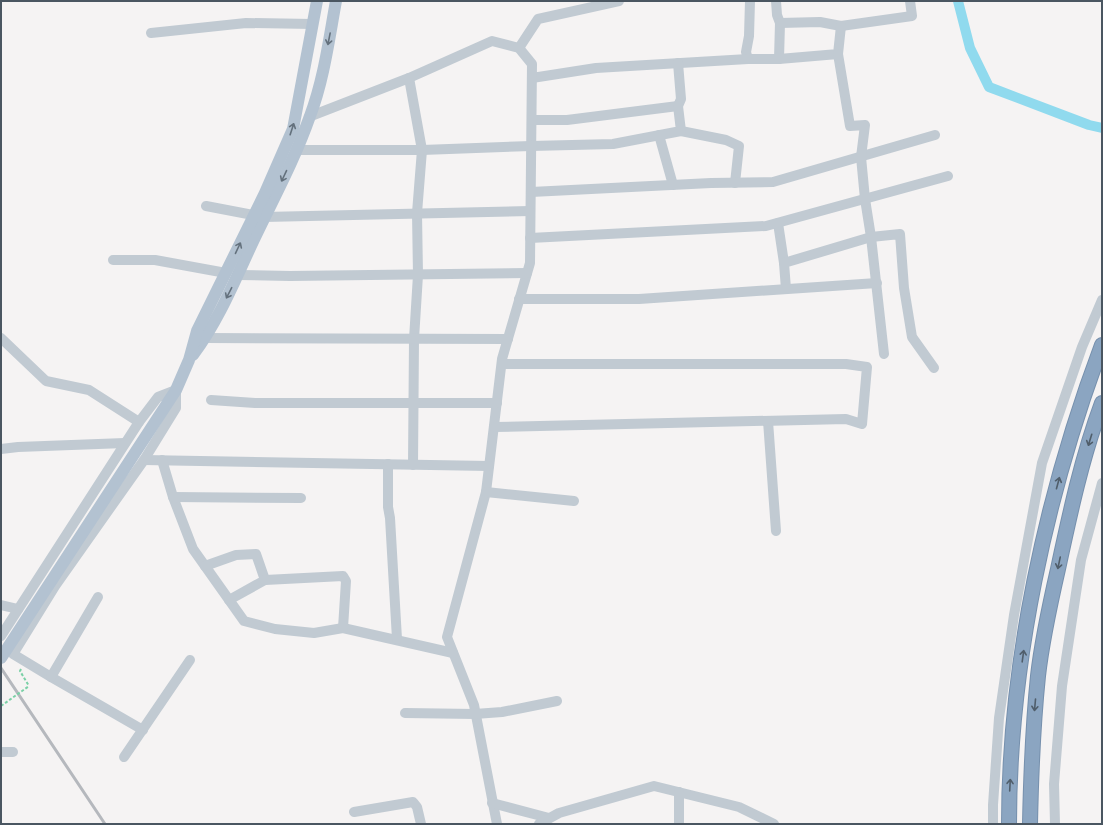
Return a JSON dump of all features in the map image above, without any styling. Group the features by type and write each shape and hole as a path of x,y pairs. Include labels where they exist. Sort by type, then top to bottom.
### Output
{"highway":[{"path":"1009,824 1017,692 1027,624 1048,520 1066,452 1086,388 1102,345"},
{"path":"1030,824 1032,743 1039,667 1067,525 1083,463 1102,403"}],"main road":[{"path":"259,216 265,193 293,129 317,1"},
{"path":"189,360 206,338 232,274 259,216 296,150 311,116 322,78 336,1"},
{"path":"6,654 176,390 189,360 197,331 232,274"}],"street":[{"path":"520,48 538,19 620,1"},
{"path":"748,59 746,52 749,36 750,1"},
{"path":"776,1 777,15 780,23 779,59"},
{"path":"780,23 820,22 840,26 912,16 910,1"},
{"path":"151,33 246,22 312,24"},
{"path":"840,26 838,54 850,126 865,125 861,157 865,199 877,283 884,354"},
{"path":"311,116 409,78 492,41 520,48 532,64 530,263 502,364 486,492 447,637 474,705 497,824"},
{"path":"532,78 596,68 748,59 779,59 838,54"},
{"path":"678,63 681,99 678,106 681,131"},
{"path":"409,78 422,150 417,213 418,275 414,339 413,465"},
{"path":"532,120 567,120 678,106"},
{"path":"296,150 422,150 613,144 681,131 726,140 739,146 735,183"},
{"path":"660,135 673,185"},
{"path":"531,192 773,182 936,135"},
{"path":"530,238 766,226 948,176"},
{"path":"206,206 259,216 530,211"},
{"path":"778,223 786,289"},
{"path":"784,263 871,237 900,234 904,288 912,337 934,368"},
{"path":"113,260 155,260 232,274 290,276 527,273"},
{"path":"519,299 639,299 877,283"},
{"path":"993,824 999,718 1014,615 1042,463 1082,347 1102,300"},
{"path":"1,338 46,381 89,390 139,422"},
{"path":"206,338 508,339"},
{"path":"494,427 846,419 862,424 867,367 846,364 502,364"},
{"path":"1,636 139,422 158,397 176,390 176,408 144,460 6,654 50,677 143,730"},
{"path":"211,400 255,403 497,403"},
{"path":"768,421 776,531"},
{"path":"1,449 125,443"},
{"path":"144,460 489,466"},
{"path":"162,460 173,497 193,548 244,621 275,629 314,633 343,628 397,639 453,653"},
{"path":"388,464 388,507 390,518 397,639"},
{"path":"1055,824 1054,784 1062,686 1081,560 1102,483"},
{"path":"486,492 574,501"},
{"path":"173,497 301,498"},
{"path":"205,566 236,555 256,554 265,580"},
{"path":"229,600 265,580 343,576 346,581 343,628"},
{"path":"50,677 98,597"},
{"path":"1,605 18,609"},
{"path":"124,757 190,660"},
{"path":"405,713 475,714 502,712 557,701"},
{"path":"1,752 13,752"},
{"path":"539,824 559,813 654,786 739,807 774,824"},
{"path":"679,792 679,824"},
{"path":"354,812 413,802 417,807 421,824"},
{"path":"492,802 549,818"}],"path":[{"path":"1,706 30,686 20,671"}],"waterway":[{"path":"958,1 970,48 989,87 1089,125 1102,128"}],"railway":[{"path":"1,668 105,824"}]}
